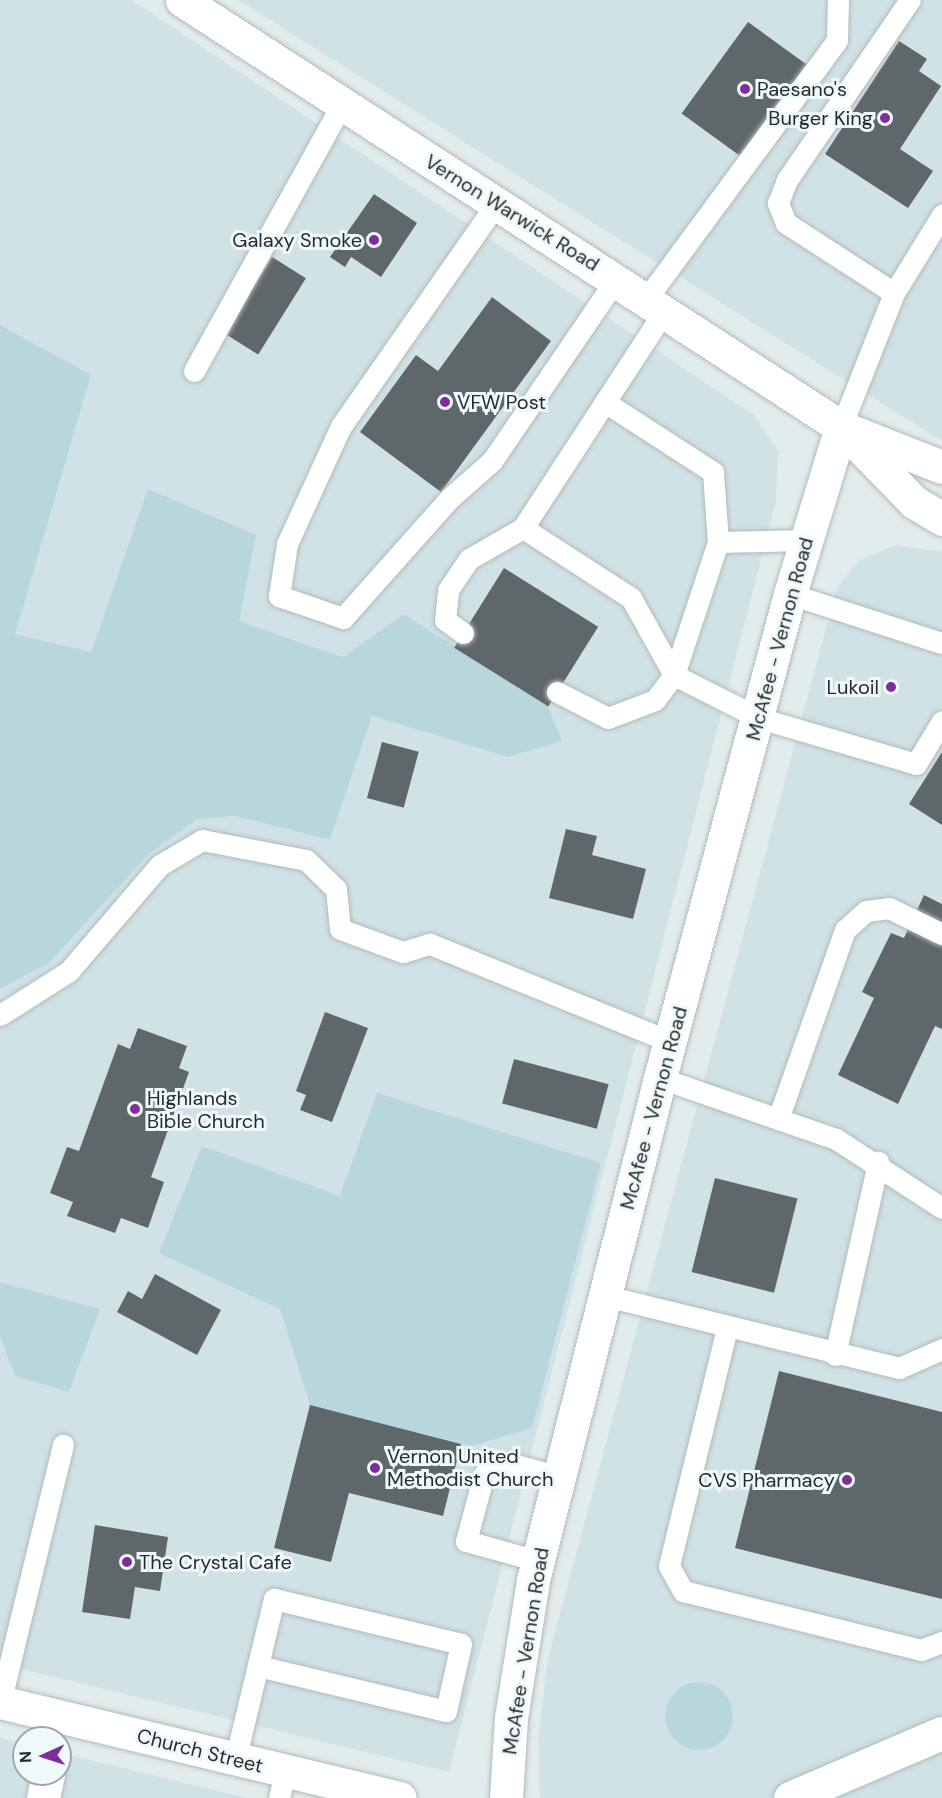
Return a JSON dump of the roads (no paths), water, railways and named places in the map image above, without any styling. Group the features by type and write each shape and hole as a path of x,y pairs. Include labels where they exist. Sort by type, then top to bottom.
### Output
{"main road":[{"name":"Vernon Warwick Road","path":"182,0 496,204 656,304 841,427"},
{"path":"841,427 942,467"},
{"path":"841,427 914,502 942,519"},
{"name":"McAfee - Vernon Road","path":"506,1798 511,1718 538,1561 660,1078 759,718 790,594 841,427"},
{"name":"Church Street","path":"0,1702 53,1726"},
{"name":"Church Street","path":"72,1731 235,1760 282,1785 400,1798"},
{"path":"790,1798 942,1732"}],"lane":[{"path":"464,633 445,620 448,591 469,559 523,528 605,402 656,304 837,40 838,0"},
{"path":"894,293 786,223 778,203 787,180 910,0"},
{"path":"194,370 342,104"},
{"path":"496,204 341,426 287,544 279,596 343,618 450,498 492,460 616,279"},
{"path":"841,427 894,293 942,215"},
{"path":"557,692 608,718 655,700 674,675 718,542 713,472 605,402"},
{"path":"523,528 631,598 674,675 759,718 916,764 942,721"},
{"path":"718,542 807,540"},
{"path":"790,594 939,636"},
{"path":"0,1015 69,971 160,865 202,840 306,860 336,889 340,929 402,952 430,944 671,1042"},
{"path":"778,1119 845,930 866,911 889,908 942,934"},
{"path":"660,1078 778,1119 878,1162 942,1208"},
{"path":"835,1355 878,1162"},
{"path":"606,1296 835,1355 899,1368 942,1349"},
{"path":"726,1328 669,1566 683,1592 921,1650 942,1642"},
{"path":"0,1702 63,1445"},
{"path":"538,1561 466,1541 484,1474 512,1464 560,1477"},
{"path":"235,1760 274,1599 461,1644 446,1711 258,1666"}],"place":[{"name":"Paesano's","path":"745,89"},
{"name":"Burger King","path":"885,118"},
{"name":"Galaxy Smoke","path":"374,240"},
{"name":"VFW Post","path":"445,402"},
{"name":"Lukoil","path":"891,687"},
{"name":"Highlands Bible Church","path":"135,1109"},
{"name":"Vernon United Methodist Church","path":"375,1468"},
{"name":"CVS Pharmacy","path":"847,1480"},
{"name":"The Crystal Cafe","path":"127,1562"}]}
